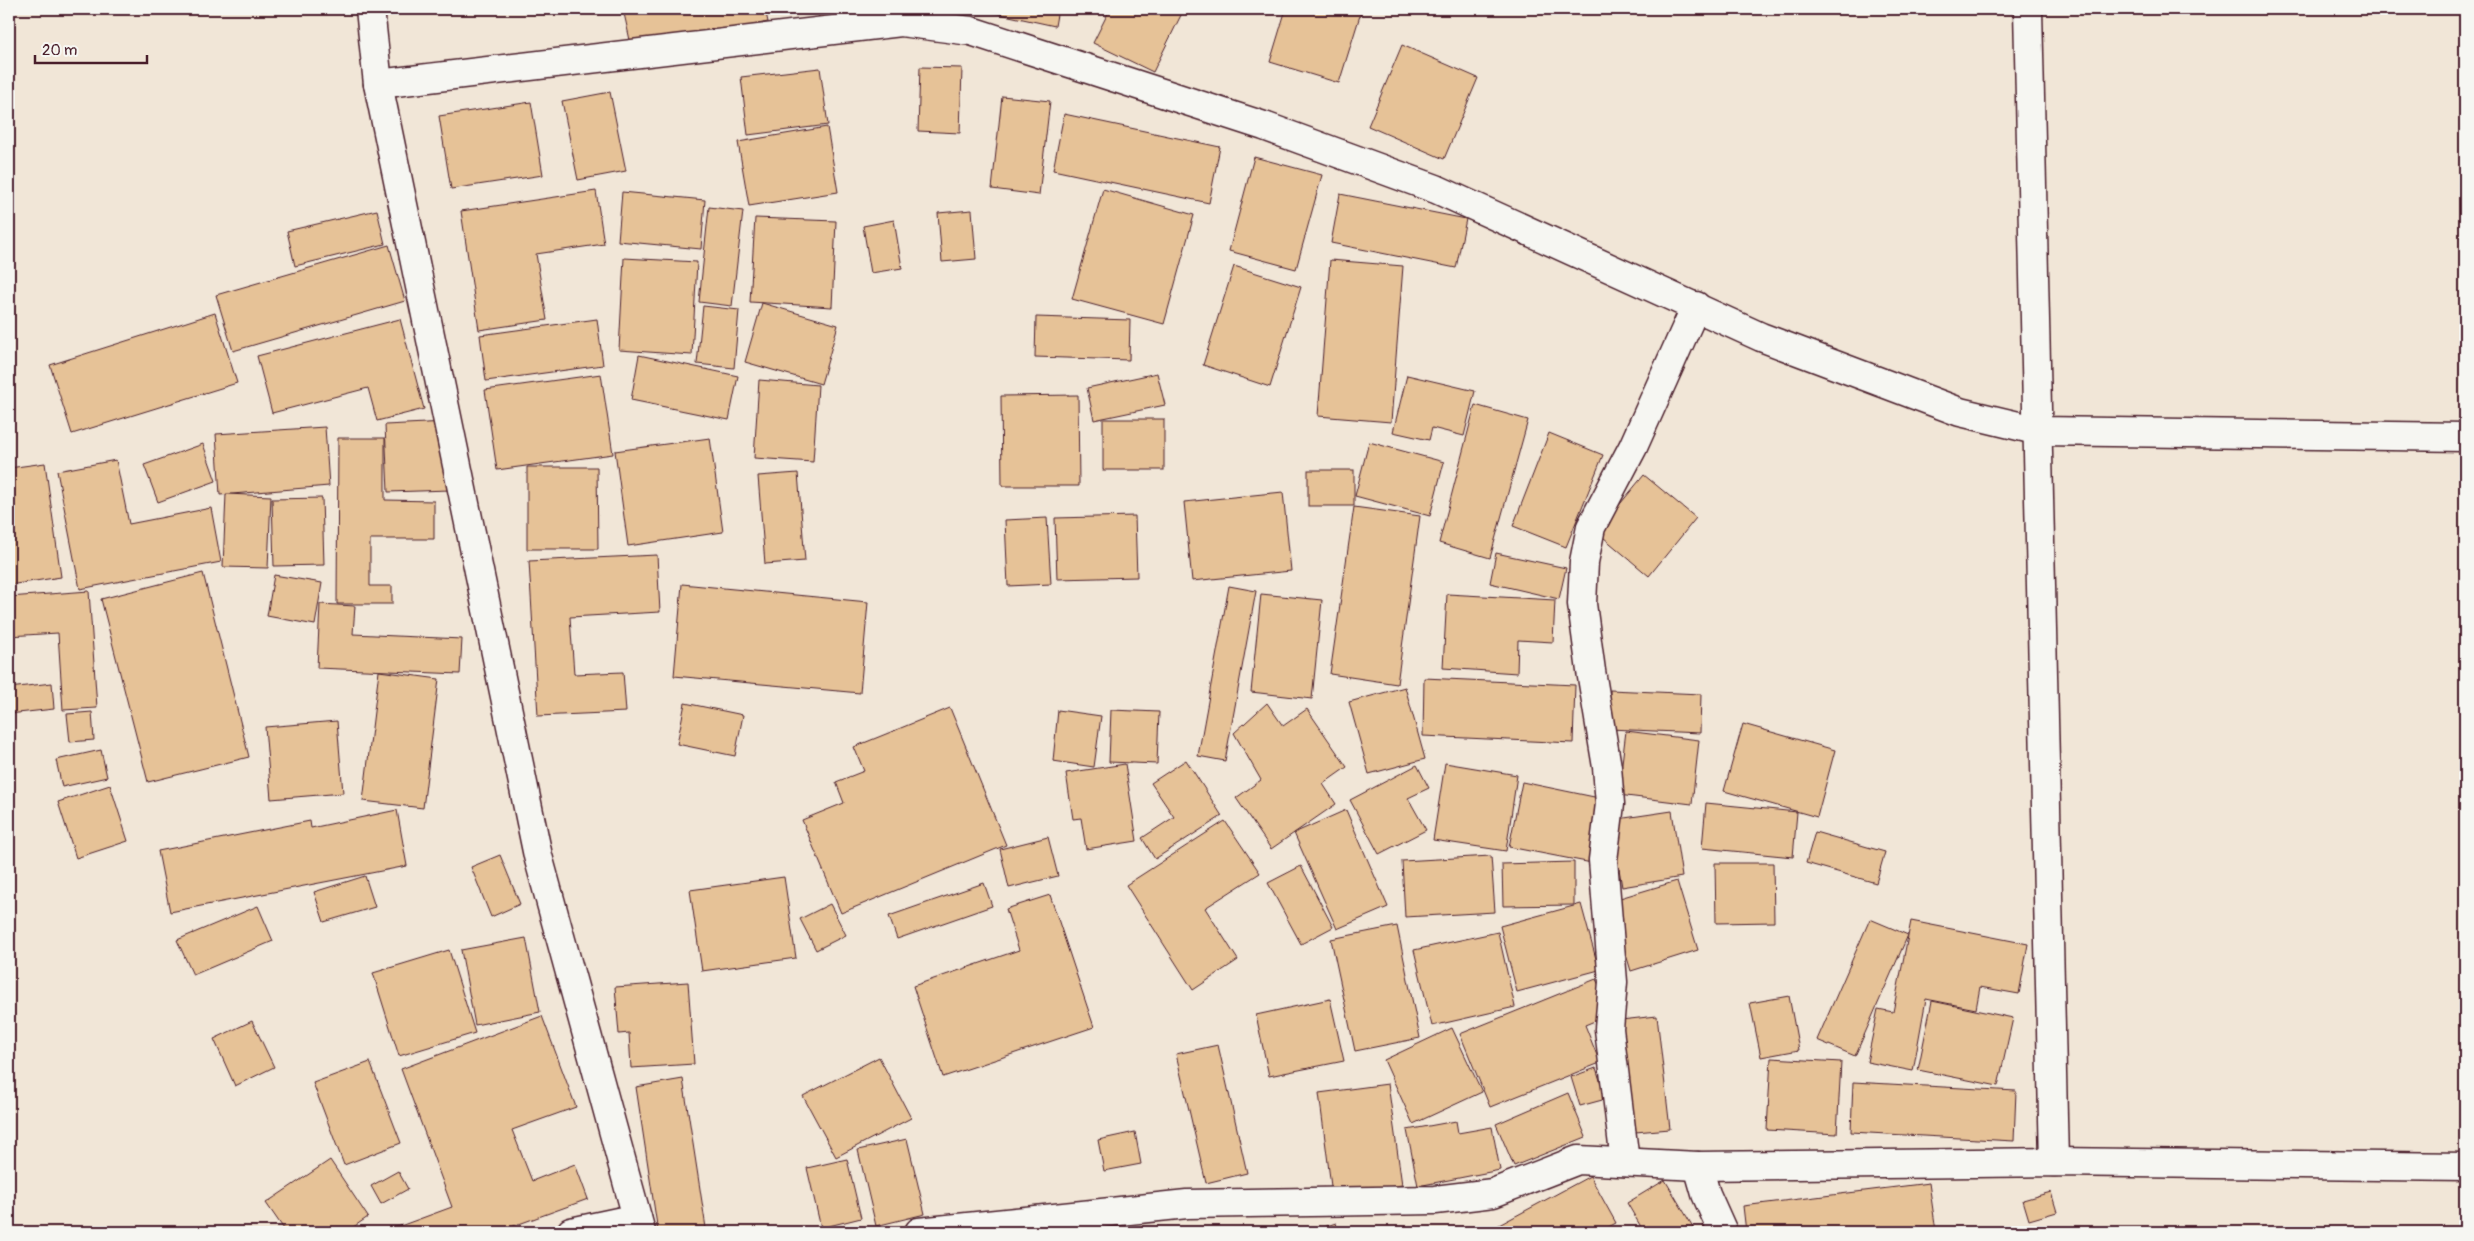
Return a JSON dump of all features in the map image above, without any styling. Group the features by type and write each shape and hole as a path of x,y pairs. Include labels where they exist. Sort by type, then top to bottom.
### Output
{"street":[{"path":"370,9 378,84 538,856 639,1225 570,1232"},
{"path":"2028,9 2054,1162"},
{"path":"378,84 901,22 971,31 1264,126 1436,189 1761,337 1960,412 2039,431 2465,437"},
{"path":"1626,1162 1609,1029 1613,982 1603,860 1610,804 1607,768 1582,604 1584,562 1591,527 1633,447 1696,306"},
{"path":"918,1232 1187,1204 1435,1200 1493,1193 1578,1160 1698,1166 2054,1162 2465,1167"},
{"path":"1698,1166 1706,1194 1724,1232"}],"building":[{"path":"623,9 765,9 768,22 632,49"},
{"path":"817,9 879,9 819,19"},
{"path":"977,9 1058,9 1055,26"},
{"path":"1110,9 1184,9 1153,72 1093,43"},
{"path":"1286,9 1362,9 1339,83 1270,62"},
{"path":"1402,45 1478,78 1444,159 1368,126"},
{"path":"920,67 962,68 960,133 918,131"},
{"path":"820,68 828,125 748,135 741,77"},
{"path":"610,92 626,171 578,180 562,101"},
{"path":"1002,96 1050,101 1039,195 992,189"},
{"path":"531,102 543,175 451,189 439,116"},
{"path":"1064,114 1220,147 1209,203 1053,170"},
{"path":"827,127 838,192 749,206 738,142"},
{"path":"1254,157 1322,175 1296,269 1229,251"},
{"path":"1103,189 1194,215 1164,324 1072,299"},
{"path":"596,191 604,244 536,254 547,320 479,330 461,211"},
{"path":"622,192 705,200 701,249 618,241"},
{"path":"1340,194 1466,219 1456,268 1331,243"},
{"path":"709,207 743,211 732,306 699,302"},
{"path":"377,210 385,244 295,266 287,231"},
{"path":"972,210 976,259 942,262 938,213"},
{"path":"755,218 836,221 832,307 750,302"},
{"path":"894,220 902,268 871,273 863,226"},
{"path":"389,245 405,301 233,351 216,295"},
{"path":"624,258 697,262 692,355 619,350"},
{"path":"1330,260 1403,266 1391,422 1318,416"},
{"path":"1234,266 1301,287 1270,387 1203,365"},
{"path":"762,303 838,325 821,384 745,362"},
{"path":"703,306 739,310 734,368 697,364"},
{"path":"215,313 237,383 72,434 50,365"},
{"path":"1036,317 1130,320 1129,360 1035,357"},
{"path":"400,319 424,409 377,421 368,388 272,413 257,356"},
{"path":"597,319 603,365 486,381 480,335"},
{"path":"639,355 738,376 729,420 631,400"},
{"path":"1157,373 1165,405 1094,420 1087,388"},
{"path":"601,374 613,454 497,470 485,390"},
{"path":"1407,375 1475,391 1464,436 1432,428 1429,440 1393,432"},
{"path":"759,380 818,385 813,462 754,458"},
{"path":"1078,395 1079,486 1002,486 1001,396"},
{"path":"1475,405 1528,420 1490,558 1439,543"},
{"path":"1103,419 1164,419 1164,470 1103,470"},
{"path":"447,422 450,490 388,492 385,425"},
{"path":"325,427 329,486 220,495 216,434"},
{"path":"1549,433 1603,455 1566,547 1513,526"},
{"path":"338,438 385,438 385,500 434,501 434,539 370,539 370,586 392,586 392,604 337,604"},
{"path":"710,438 723,532 628,546 615,451"},
{"path":"1369,442 1444,462 1430,516 1355,496"},
{"path":"203,444 216,481 158,502 144,465"},
{"path":"116,460 129,524 211,508 221,562 80,589 57,471"},
{"path":"45,463 61,577 9,585 9,468"},
{"path":"527,467 597,467 598,549 527,549"},
{"path":"1308,470 1354,470 1354,506 1308,506"},
{"path":"798,473 805,561 765,564 758,476"},
{"path":"1644,475 1696,518 1649,576 1597,532"},
{"path":"1283,492 1291,571 1192,581 1184,502"},
{"path":"226,494 271,496 268,568 223,567"},
{"path":"322,498 324,565 274,566 272,499"},
{"path":"1354,507 1420,516 1397,684 1330,674"},
{"path":"1135,516 1137,577 1057,579 1055,518"},
{"path":"1047,518 1051,584 1008,586 1005,520"},
{"path":"1496,553 1566,568 1559,599 1490,583"},
{"path":"657,555 660,612 570,617 574,674 623,672 626,712 538,716 529,561"},
{"path":"203,573 249,757 148,782 101,599"},
{"path":"274,575 322,583 315,625 267,616"},
{"path":"682,584 868,602 860,693 674,676"},
{"path":"1229,586 1256,591 1225,761 1198,756"},
{"path":"89,591 97,708 63,710 58,633 9,636 9,597"},
{"path":"1261,594 1322,600 1312,699 1251,692"},
{"path":"1447,594 1555,600 1553,642 1518,640 1517,673 1443,668"},
{"path":"320,604 355,606 353,634 462,639 460,674 317,668"},
{"path":"379,671 439,679 423,808 363,801"},
{"path":"1424,678 1575,685 1573,743 1423,736"},
{"path":"52,683 54,709 9,714 9,688"},
{"path":"1405,687 1425,759 1369,774 1349,702"},
{"path":"1610,690 1701,694 1700,733 1609,729"},
{"path":"685,703 743,715 735,756 677,744"},
{"path":"1267,703 1283,726 1307,709 1347,767 1323,784 1336,804 1271,849 1236,798 1261,780 1234,733"},
{"path":"950,708 1006,845 841,913 802,820 844,803 836,782 864,771 854,747"},
{"path":"1058,710 1101,716 1094,767 1053,761"},
{"path":"1111,710 1159,712 1157,764 1109,762"},
{"path":"92,712 94,740 70,742 67,714"},
{"path":"337,721 343,793 271,799 265,727"},
{"path":"1743,724 1835,750 1817,817 1724,791"},
{"path":"1626,731 1699,740 1692,804 1618,795"},
{"path":"101,750 107,777 62,787 56,760"},
{"path":"1186,760 1222,816 1155,859 1142,838 1174,817 1151,783"},
{"path":"1445,763 1517,775 1506,851 1433,840"},
{"path":"1125,764 1137,841 1086,849 1081,818 1073,819 1066,773"},
{"path":"1417,765 1429,788 1408,798 1426,830 1379,854 1350,800"},
{"path":"1522,782 1604,799 1592,863 1509,847"},
{"path":"110,785 128,841 76,858 58,802"},
{"path":"1706,803 1797,812 1793,857 1702,848"},
{"path":"397,810 407,866 170,912 158,851 310,821 311,828"},
{"path":"1346,810 1388,907 1337,929 1294,833"},
{"path":"1672,811 1682,877 1622,887 1611,820"},
{"path":"1225,821 1260,873 1205,908 1238,960 1193,990 1126,885"},
{"path":"1815,832 1885,852 1876,883 1806,863"},
{"path":"1048,837 1058,876 1009,888 1000,849"},
{"path":"500,855 520,904 491,917 471,867"},
{"path":"1491,856 1495,912 1405,917 1402,861"},
{"path":"1574,862 1574,905 1503,906 1502,864"},
{"path":"1715,863 1773,863 1774,922 1716,923"},
{"path":"1301,866 1333,927 1301,944 1268,883"},
{"path":"365,876 375,907 324,922 314,892"},
{"path":"784,877 796,958 702,971 690,890"},
{"path":"1677,881 1698,950 1631,971 1610,901"},
{"path":"984,883 992,906 897,939 889,916"},
{"path":"1050,895 1094,1027 943,1077 913,986 1019,950 1006,909"},
{"path":"830,904 846,935 816,950 800,919"},
{"path":"1581,904 1599,970 1517,992 1500,926"},
{"path":"258,906 273,941 193,975 177,940"},
{"path":"1870,919 1908,935 1855,1056 1817,1040"},
{"path":"1911,921 2028,944 2019,994 1980,987 1976,1009 1926,999 1913,1071 1867,1062 1878,1009 1893,1012"},
{"path":"1397,926 1420,1038 1355,1051 1331,939"},
{"path":"1498,932 1515,1007 1432,1026 1414,950"},
{"path":"526,938 540,1012 475,1025 461,950"},
{"path":"449,950 475,1033 399,1056 373,973"},
{"path":"1596,979 1607,1004 1602,1018 1585,1025 1600,1063 1490,1107 1460,1034"},
{"path":"688,982 694,1064 631,1068 629,1033 619,1034 615,987"},
{"path":"1789,996 1799,1050 1761,1057 1750,1003"},
{"path":"1330,999 1344,1061 1269,1076 1256,1015"},
{"path":"1932,1001 2013,1018 1998,1086 1918,1070"},
{"path":"542,1016 576,1107 512,1130 532,1181 575,1164 588,1199 497,1232 384,1232 452,1207 401,1069"},
{"path":"1657,1016 1670,1129 1624,1133 1612,1021"},
{"path":"252,1021 274,1067 235,1086 214,1039"},
{"path":"1452,1028 1482,1092 1413,1124 1384,1060"},
{"path":"1218,1045 1247,1173 1206,1183 1176,1054"},
{"path":"879,1057 911,1118 836,1157 803,1096"},
{"path":"1771,1058 1841,1062 1837,1134 1767,1130"},
{"path":"370,1062 401,1143 344,1165 313,1083"},
{"path":"1596,1068 1606,1099 1580,1106 1571,1077"},
{"path":"683,1079 706,1228 680,1232 658,1232 636,1087"},
{"path":"1853,1082 2016,1091 2014,1141 1851,1132"},
{"path":"1388,1084 1402,1185 1332,1194 1319,1093"},
{"path":"1568,1093 1586,1137 1514,1166 1496,1124"},
{"path":"1456,1121 1458,1133 1492,1127 1500,1170 1418,1186 1407,1130"},
{"path":"1135,1132 1141,1164 1104,1171 1098,1140"},
{"path":"907,1139 925,1214 876,1226 858,1150"},
{"path":"847,1159 861,1218 821,1228 807,1168"},
{"path":"330,1160 368,1217 346,1232 286,1232 266,1203"},
{"path":"398,1171 408,1189 381,1204 371,1186"},
{"path":"1590,1176 1616,1223 1599,1232 1486,1232"},
{"path":"1665,1180 1696,1232 1644,1232 1627,1203"},
{"path":"1929,1183 1936,1231 1746,1232 1743,1206"},
{"path":"2051,1192 2057,1212 2029,1220 2023,1200"},
{"path":"1336,1223 1339,1232 1308,1232"}]}
